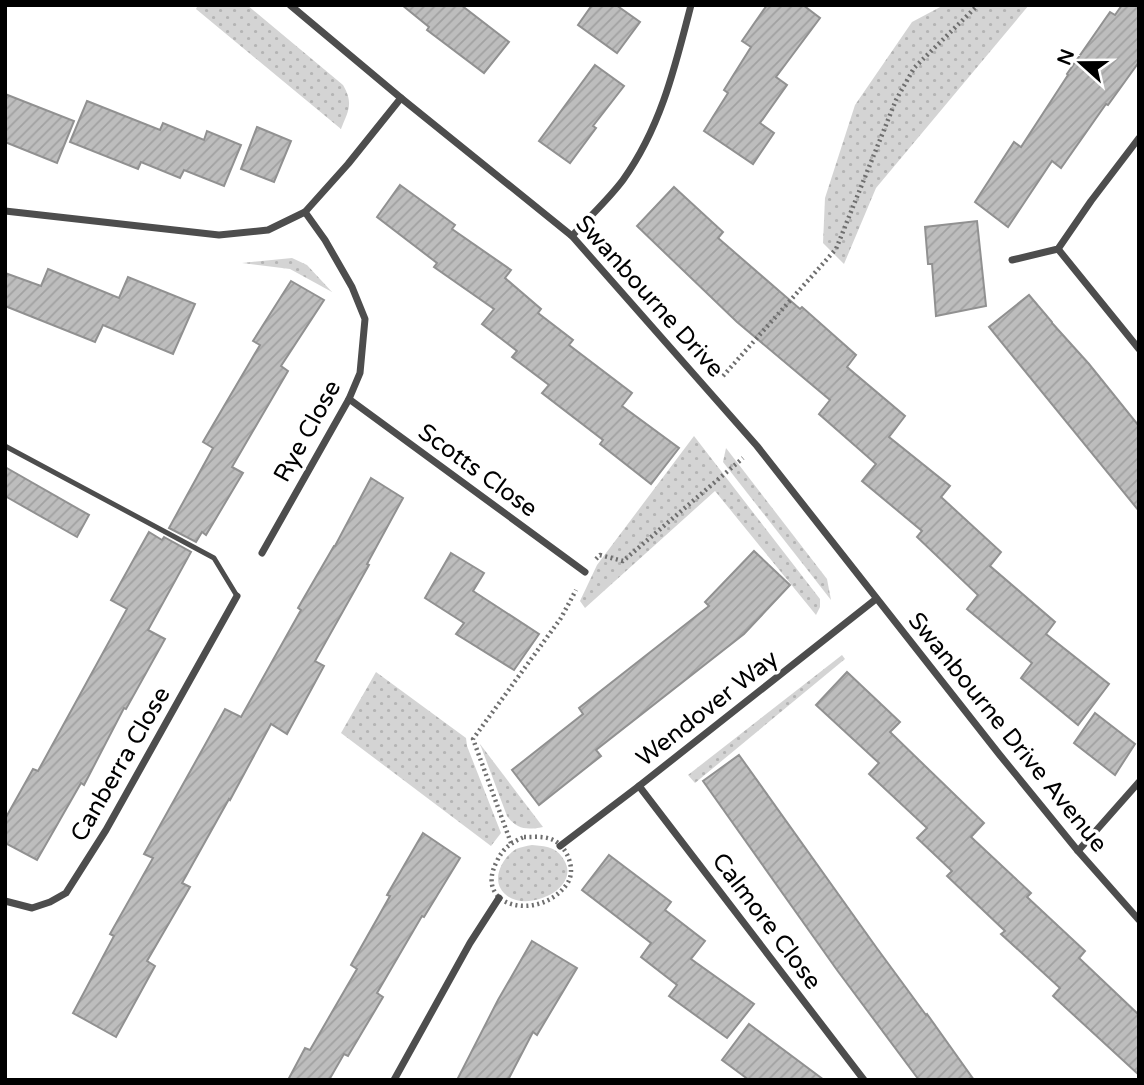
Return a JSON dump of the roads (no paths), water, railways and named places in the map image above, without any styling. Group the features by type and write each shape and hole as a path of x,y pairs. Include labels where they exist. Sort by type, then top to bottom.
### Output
{"street":[{"name":"Swanbourne Drive","path":"290,5 401,99 572,236 757,446 876,599"},
{"path":"572,236 622,180 650,133 669,89 691,5"},
{"path":"5,211 219,235 268,230 305,212 401,99"},
{"path":"1012,260 1058,249 1139,138"},
{"name":"Rye Close","path":"262,553 349,399 360,373 365,319 352,287 305,212"},
{"path":"1058,249 1139,349"},
{"name":"Scotts Close","path":"349,399 585,572"},
{"name":"Canberra Close","path":"5,901 32,908 66,893 106,830 237,596"},
{"name":"Wendover Way","path":"560,846 876,599"},
{"name":"Swanbourne Drive Avenue","path":"876,599 1078,851 1139,920"},
{"path":"1078,851 1139,782"},
{"name":"Calmore Close","path":"639,786 864,1080"},
{"path":"394,1080 470,943 499,898"}],"lane":[{"path":"5,446 214,558 237,596"}]}
